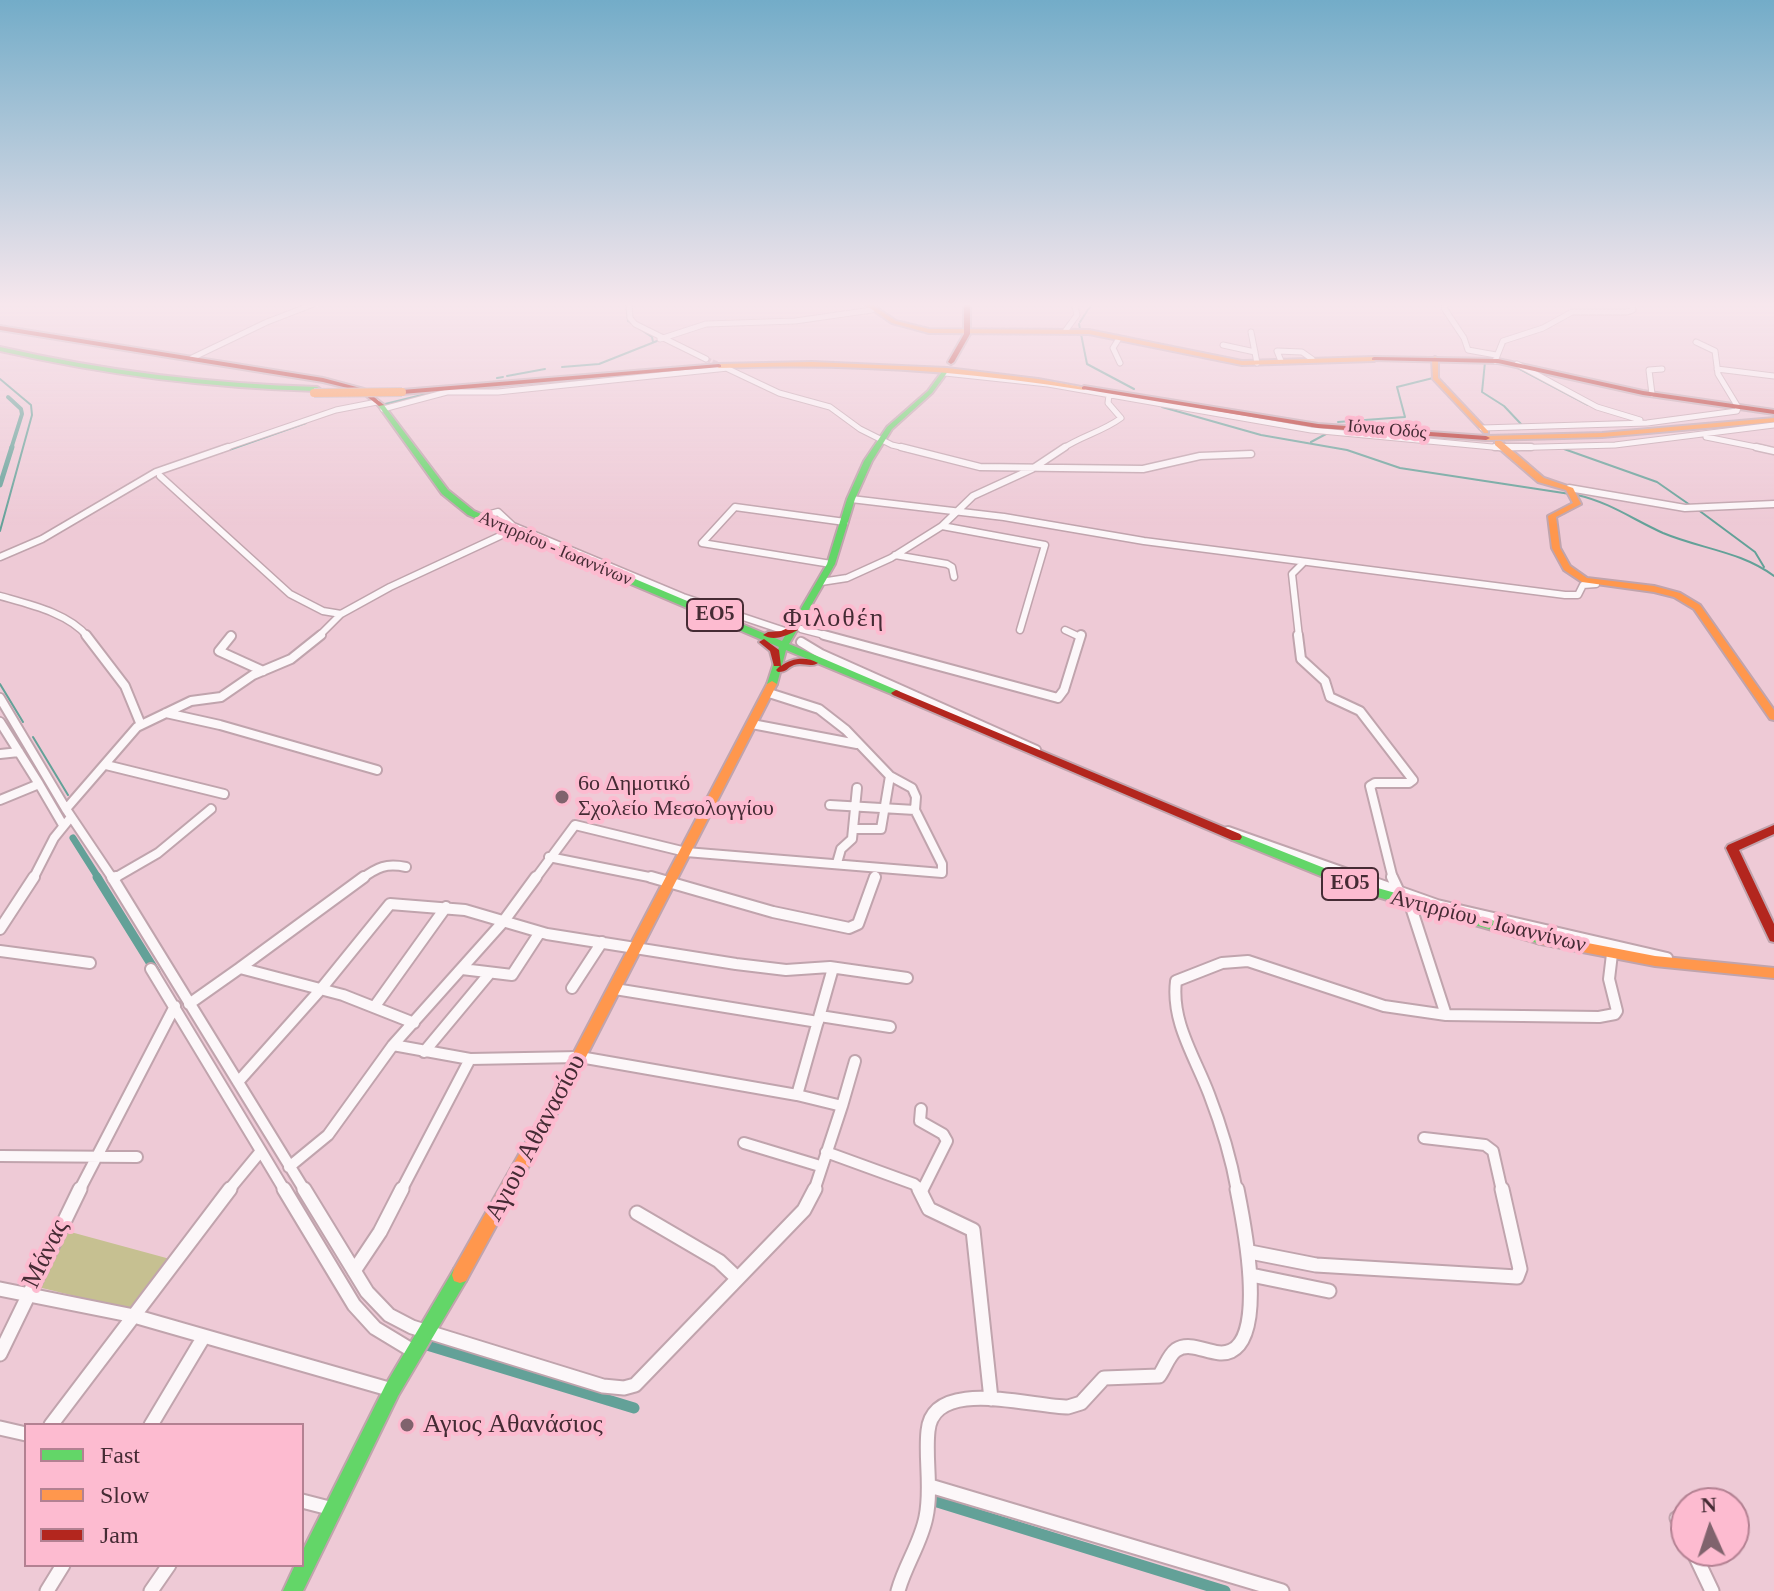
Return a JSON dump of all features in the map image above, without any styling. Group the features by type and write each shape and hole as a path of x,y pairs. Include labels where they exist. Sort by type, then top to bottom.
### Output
{"main road":[{"name":"Ιόνια Οδός","path":"105,376 168,385 315,391 404,390 568,376"},
{"name":"Αντιρρίου - Ιωαννίνων","path":"303,376 362,390 380,405 443,490 480,517 512,528 760,637"},
{"name":"Αγιου Αθανασίου","path":"293,1591 392,1390 479,1243 672,881 831,564 851,499 880,440 899,418 930,392 942,376"},
{"name":"Ιόνια Οδός","path":"1020,376 1268,420 1404,435 1565,439 1774,418"},
{"path":"1435,376 1484,430"},
{"path":"1572,376 1652,394 1758,410 1774,418"},
{"path":"1500,445 1541,480 1573,492 1577,504 1552,514 1554,542 1568,569 1596,584 1677,594 1689,600 1774,717"},
{"path":"760,637 772,635 788,649 818,662"},
{"path":"760,637 774,650 788,649"},
{"path":"788,649 792,662 818,662"},
{"name":"Αντιρρίου - Ιωαννίνων","path":"818,662 1308,868 1405,900 1493,927 1612,954 1774,973"},
{"path":"1774,829 1732,848 1774,937"}],"street":[{"path":"0,557 42,539 156,472 340,408 380,405 452,391 494,392 640,376"},
{"path":"745,376 779,393 830,407 880,440 980,467 1143,469 1200,456 1251,454"},
{"path":"995,376 1311,430 1500,445 1592,447 1698,435 1774,418"},
{"path":"1540,376 1597,407 1647,423"},
{"path":"1650,376 1652,394"},
{"path":"1484,430 1647,423 1733,413 1738,407 1721,376"},
{"path":"821,582 847,578 895,555 942,526 973,496 1032,469 1076,440 1103,431 1120,420 1108,403 1109,395"},
{"path":"1698,435 1774,451"},
{"path":"160,476 177,495 289,592 321,610 341,614"},
{"path":"1573,492 1685,508 1774,504"},
{"path":"851,499 1565,595 1578,595 1583,585 1596,584"},
{"path":"831,564 710,546 703,541 728,510 737,506 845,522"},
{"path":"942,526 1045,545 1020,630"},
{"path":"0,929 23,899 44,853 68,813 127,737 141,725 195,700 221,698 251,676 294,657 341,614 512,528 683,597 788,649 1058,698 1064,690 1081,635 1065,630"},
{"path":"895,555 947,564 952,567 954,577"},
{"path":"1305,562 1292,572 1301,659 1325,681 1330,697 1360,711 1413,780 1409,783 1375,783 1370,786 1390,873 1405,900 1446,1015"},
{"path":"0,596 32,605 80,627 125,686 141,725"},
{"path":"231,636 220,652 263,671"},
{"path":"289,1167 328,1135 393,1045 503,922 575,825 686,852 942,873 942,864 915,810 914,789 890,776 846,730 819,709 788,649"},
{"path":"788,649 821,654 1010,736 1052,760"},
{"path":"0,698 68,813 113,879 354,1271 382,1309 399,1321 603,1386 624,1388 644,1378 804,1210 815,1189 855,1061"},
{"path":"165,713 220,725 377,770"},
{"path":"0,722 63,825"},
{"path":"752,724 857,744"},
{"path":"0,754 19,752"},
{"path":"106,765 224,794"},
{"path":"853,829 881,829 890,776"},
{"path":"0,800 39,784"},
{"path":"837,863 841,849 852,839 857,788"},
{"path":"830,805 915,810"},
{"path":"113,879 153,857 211,809"},
{"path":"549,857 603,865 672,881 762,911 852,928 858,924 875,876"},
{"path":"189,1004 379,866 390,864 406,867"},
{"path":"1405,900 1643,950 1682,964"},
{"path":"238,1082 321,989 387,906 394,903 446,907 540,932 783,970 833,968 907,978"},
{"path":"375,1006 446,907"},
{"path":"462,969 510,976 515,973 540,932"},
{"path":"572,988 602,942"},
{"path":"0,951 90,963"},
{"path":"898,1591 925,1524 930,1486 929,1429 934,1411 952,1400 991,1399 1072,1407 1085,1401 1098,1382 1105,1378 1145,1379 1159,1376 1173,1352 1180,1348 1232,1350 1243,1335 1251,1275 1250,1252 1227,1150 1210,1096 1184,1037 1174,987 1177,980 1222,963 1248,961 1384,1006 1446,1015 1583,1018 1615,1014 1617,1011 1609,973 1612,954"},
{"path":"240,968 375,1006 414,1023"},
{"path":"797,1095 833,968"},
{"path":"151,969 354,1305 375,1328 413,1351"},
{"path":"424,1052 489,974"},
{"path":"615,989 890,1027"},
{"name":"Μάνας","path":"0,1354 27,1293 175,1006"},
{"path":"393,1045 470,1059 580,1057 797,1095 842,1106"},
{"path":"354,1271 380,1232 470,1059"},
{"path":"921,1109 920,1121 943,1134 947,1141 922,1191"},
{"path":"1250,1252 1316,1265 1517,1277 1520,1269 1493,1151 1485,1145 1424,1138"},
{"path":"744,1143 820,1166"},
{"path":"53,1423 261,1151"},
{"path":"826,1152 908,1182 922,1191 929,1209 961,1222 974,1233 974,1264 991,1399"},
{"path":"0,1156 137,1157"},
{"path":"637,1213 719,1261 737,1278"},
{"path":"1251,1275 1329,1291"},
{"path":"0,1289 134,1316 392,1390"},
{"path":"152,1423 203,1338"},
{"path":"0,1428 24,1434"},
{"path":"930,1486 1282,1591"},
{"path":"304,1502 334,1509"},
{"path":"47,1591 62,1567"},
{"path":"151,1591 168,1567"},
{"path":"1701,1567 1712,1591"}],"shaded area":[{"path":"67,1231 170,1259 132,1310 38,1287"}],"waterway":[{"path":"1110,376 1134,389"},
{"path":"1484,376 1482,392 1504,406 1521,424"},
{"path":"1534,376 1588,405"},
{"path":"497,378 503,377"},
{"path":"1338,422 1405,417 1397,387 1433,378"},
{"path":"0,379 31,405 32,415 0,531"},
{"path":"385,404 434,392"},
{"path":"8,397 21,409 22,414 11,449"},
{"path":"1162,407 1261,435 1347,450 1400,468 1570,494"},
{"path":"229,450 306,423"},
{"path":"1311,442 1326,434"},
{"path":"0,485 12,447"},
{"path":"1564,449 1657,482 1690,505"},
{"path":"1577,495 1611,507 1663,533 1748,561 1774,576"},
{"path":"1697,509 1755,552 1764,567"},
{"path":"7,557 30,547"},
{"path":"0,684 23,722"},
{"path":"33,737 68,795"},
{"path":"73,838 99,879"},
{"path":"97,877 156,972"},
{"path":"427,1345 634,1408"},
{"path":"934,1501 1225,1591"}],"traffic: fast":[{"path":"146,376 237,386 317,389"},
{"path":"772,684 782,649 831,564 851,499 868,461 889,428 930,392 941,376"},
{"path":"381,405 445,492 471,513 896,693"},
{"path":"1236,837 1364,889 1541,939"},
{"path":"293,1591 392,1390 460,1275"}],"traffic: slow":[{"path":"1009,376 1084,388"},
{"path":"1435,376 1486,432"},
{"path":"314,393 402,392"},
{"path":"1486,438 1602,435 1774,420"},
{"path":"1498,443 1541,480 1569,488 1577,504 1552,516 1556,548 1567,568 1585,580 1654,589 1677,595 1697,607 1774,717"},
{"path":"460,1275 544,1124 772,684"},
{"path":"1541,939 1655,961 1774,973"}],"traffic: jam":[{"path":"300,376 362,390 381,405"},
{"path":"402,392 594,376"},
{"path":"1567,376 1643,393 1774,412"},
{"path":"1084,388 1318,426 1486,438"},
{"path":"768,635 783,634 795,628"},
{"path":"764,642 774,650 777,664"},
{"path":"781,670 792,662 813,663"},
{"path":"896,693 1236,837"},
{"path":"1774,829 1732,848 1774,937"}],"place":[{"name":"6ο Δημοτικό Σχολείο Μεσολογγίου","path":"562,797"},
{"name":"Αγιος Αθανάσιος","path":"407,1425"}],"district":[{"name":"Φιλοθέη","path":"834,619"}]}
